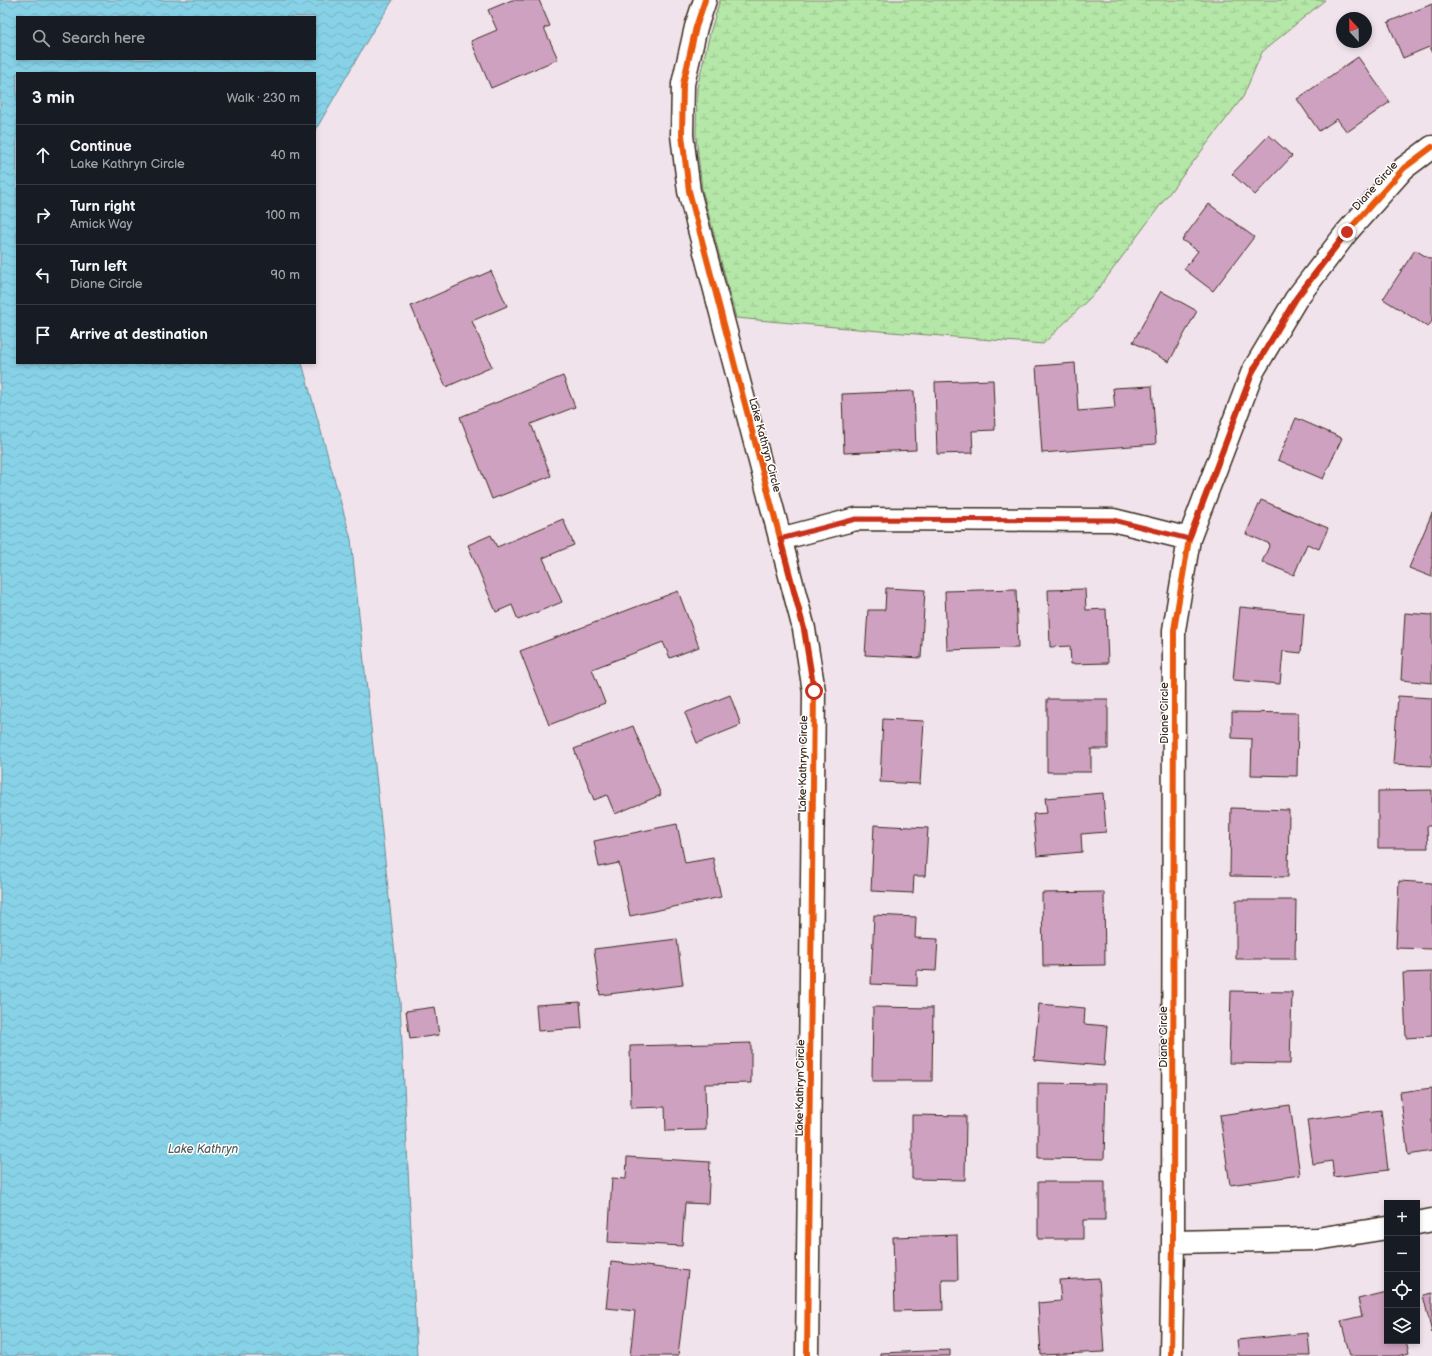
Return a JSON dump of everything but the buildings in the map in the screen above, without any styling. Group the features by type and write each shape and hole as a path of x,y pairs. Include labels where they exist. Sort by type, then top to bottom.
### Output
{"street":[{"name":"Lake Kathryn Circle","path":"705,0 696,27 683,84 682,135 689,191 804,629 814,691 807,1356"},
{"name":"Diane Circle","path":"1171,1356 1173,1242 1174,630 1189,539 1253,371 1296,298 1347,232 1404,168 1432,147"},
{"path":"780,539 856,519 887,519 1113,520 1189,539"},
{"path":"1420,1222 1432,1220"},
{"path":"1173,1242 1318,1239 1384,1228"}],"green space":[{"path":"720,0 1325,0 1262,52 1243,97 1096,292 1043,344 736,318 702,189 696,136 697,88 710,33"}],"water":[{"name":"Lake Kathryn","path":"0,0 393,0 371,34 316,129 316,72 16,72 16,364 302,364 351,539 400,1002 417,1356 0,1356"}],"cycle path":[{"path":"705,0 696,27 683,84 682,135 689,191 804,629 814,691 807,1356"},
{"path":"1171,1356 1173,1242 1174,630 1189,539 1253,371 1296,299 1347,232 1404,168 1432,147"}],"route":[{"path":"814,691 804,629 780,539 856,519 1113,520 1189,539 1253,371 1296,298 1347,232"}]}
